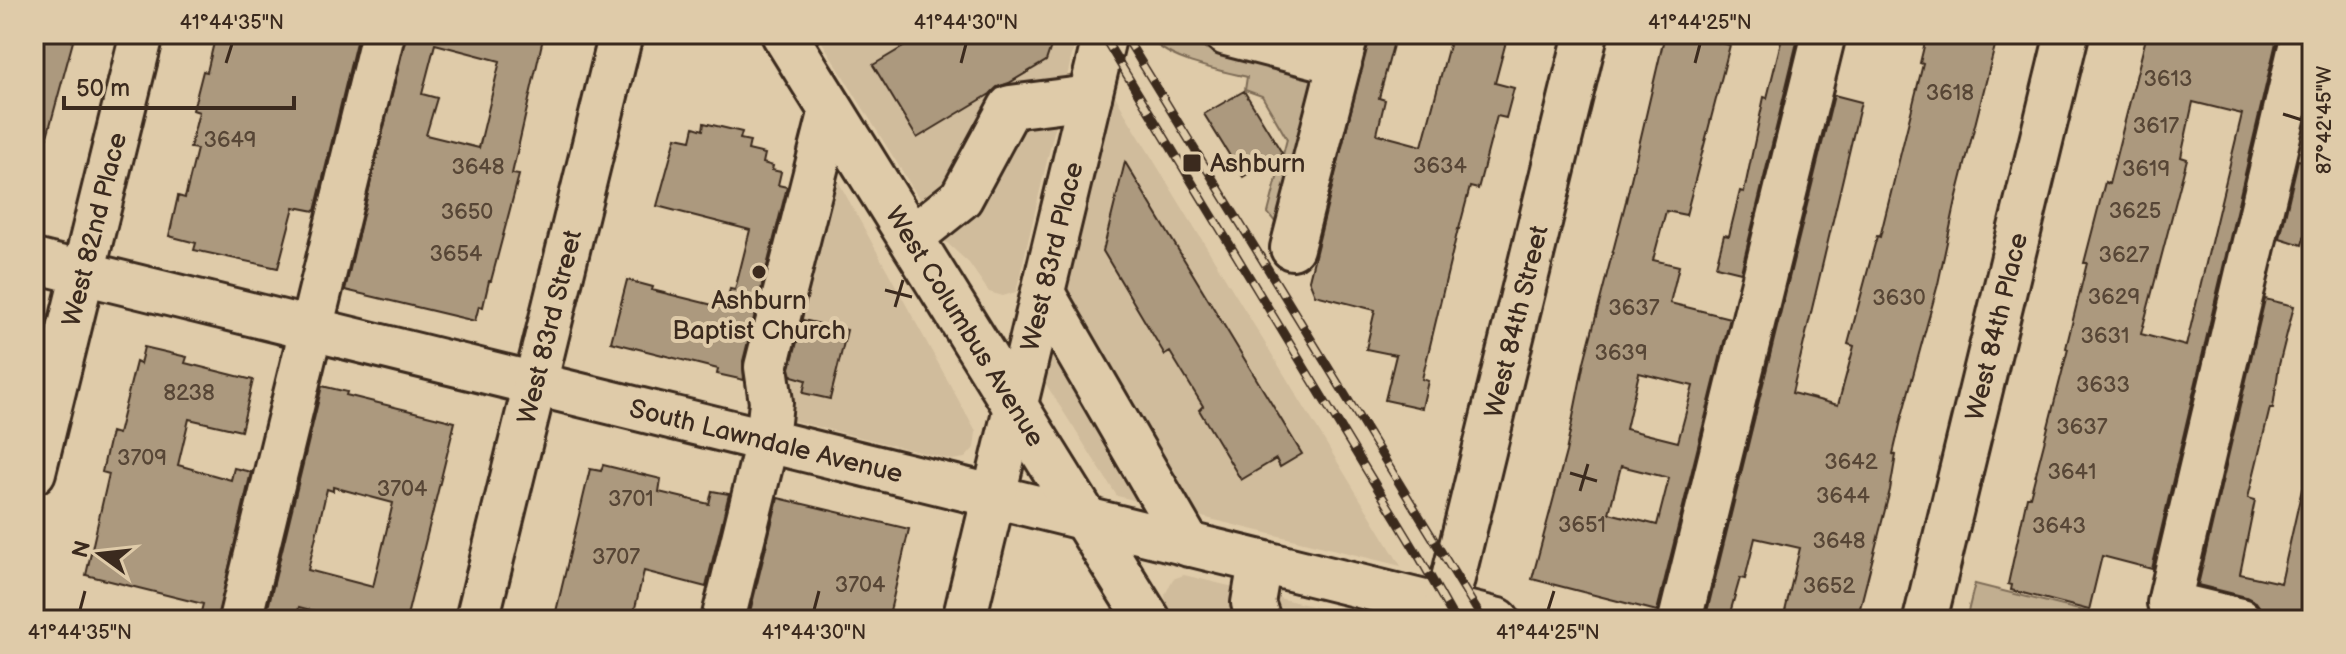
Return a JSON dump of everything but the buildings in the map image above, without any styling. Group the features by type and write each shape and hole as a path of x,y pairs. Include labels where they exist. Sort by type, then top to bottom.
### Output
{"main road":[{"name":"West Columbus Avenue","path":"784,34 1148,620"}],"street":[{"name":"West 82nd Place","path":"34,472 142,34"},
{"path":"240,620 383,34"},
{"name":"West 83rd Street","path":"477,620 621,34"},
{"name":"West 83rd Place","path":"964,620 1105,34"},
{"path":"1226,34 1344,48 1292,248"},
{"name":"West 84th Street","path":"1446,607 1586,34"},
{"path":"1680,620 1824,34"},
{"name":"West 84th Place","path":"1925,620 2067,34"},
{"path":"2240,620 2169,603 2303,34"},
{"path":"911,238 961,198 1010,107 1090,97"},
{"path":"723,620 767,441 771,402 766,367 831,110"},
{"name":"South Lawndale Avenue","path":"34,261 1498,620"},
{"path":"1043,293 1189,545"},
{"path":"1259,620 1253,603 1260,562"}],"shaded area":[{"path":"817,34 1077,34 1016,292 1003,296 989,292 969,263 946,242"},
{"path":"1149,34 1321,78 1283,232 1268,213 1287,139 1262,96 1245,90 1247,77 1178,57 1165,51"},
{"path":"1112,90 1401,566 1117,496 1042,378"},
{"path":"821,150 976,432 974,448 965,458 952,460 770,415"},
{"path":"1184,575 1370,620 1176,620 1166,604 1165,595 1173,579"},
{"path":"1975,584 2119,620 1966,620"}],"railway":[{"path":"1102,34 1455,620"},
{"path":"1124,34 1483,620"}],"place":[{"name":"Ashburn","path":"1192,163"},
{"name":"Ashburn Baptist Church","path":"759,272"}]}
